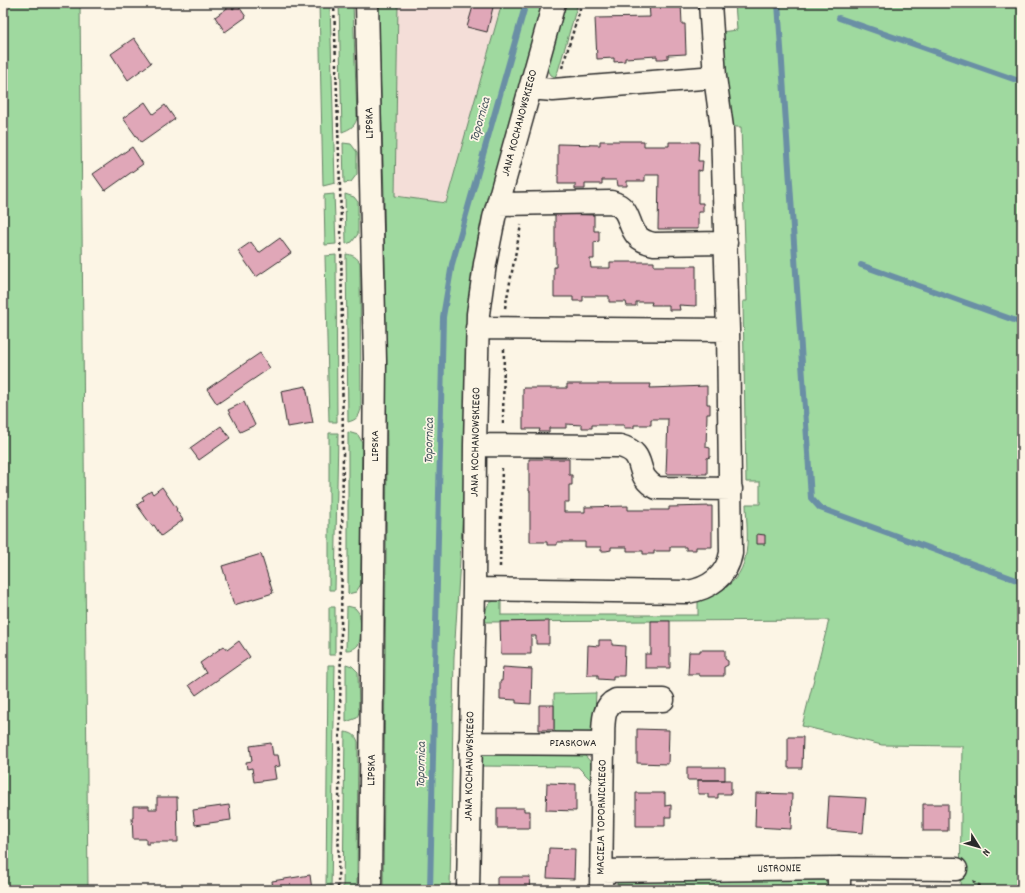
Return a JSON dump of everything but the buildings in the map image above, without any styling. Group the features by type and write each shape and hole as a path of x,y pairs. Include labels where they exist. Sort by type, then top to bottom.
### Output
{"street":[{"name":"LIPSKA","path":"367,3 376,361 370,890"},
{"name":"JANA KOCHANOWSKIEGO","path":"468,890 477,328 480,296 490,234 508,204 530,88 554,3"},
{"path":"474,590 687,592 696,591 712,583 726,570 730,562 731,489 722,128 715,77 710,3"},
{"path":"530,88 553,90 715,77"},
{"path":"508,204 611,202 616,203 625,210 634,233 638,238 648,243 726,243"},
{"path":"477,328 728,330"},
{"path":"475,445 620,446 635,454 638,458 644,480 656,488 731,489"},
{"name":"PIASKOWA","path":"470,743 603,744 604,714 608,705 612,702 616,700 663,700"},
{"name":"MACIEJA TOPORNICKIEGO","path":"601,880 603,744"},
{"path":"839,868 839,890"},
{"name":"USTRONIE","path":"601,880 839,868 956,869"}],"path":[{"path":"334,3 341,218 343,454 338,890"},
{"path":"553,90 560,78 582,3"},
{"path":"500,567 505,309 523,215 508,204"}],"shaded area":[{"path":"398,3 502,3 446,203 395,196"}],"green space":[{"path":"3,3 80,3 88,890 3,890"},
{"path":"319,3 330,3 335,183 323,186"},
{"path":"339,3 353,3 357,117 352,127 342,132"},
{"path":"378,3 398,3 395,196 446,203 502,3 544,3 478,237 466,329 464,494 454,657 450,890 383,890 387,454 384,193"},
{"path":"563,3 578,3 555,77 551,75 547,68"},
{"path":"735,3 1022,3 1022,890 960,890 962,746 882,745 802,726 829,620 485,622 487,606 492,602 501,600 501,615 698,615 698,601 721,591 732,583 744,563 747,541 746,504 760,504 760,482 746,482 743,301 747,301 741,127 729,127 720,32 737,30"},
{"path":"343,143 351,144 357,152 357,174 351,182 344,183"},
{"path":"334,194 336,244 325,245 324,195"},
{"path":"345,194 354,197 358,202 358,234 352,242 346,244"},
{"path":"346,254 358,259 360,263 361,409 357,418 348,422"},
{"path":"336,255 337,422 329,422 325,256"},
{"path":"348,432 358,435 362,442 361,584 356,592 348,594"},
{"path":"329,433 338,433 335,590 329,590"},
{"path":"347,606 355,608 359,613 361,629 358,645 350,650 346,650"},
{"path":"329,607 335,607 335,655 329,655"},
{"path":"346,664 352,666 358,672 359,712 357,718 346,722"},
{"path":"328,665 335,665 331,890 326,890"},
{"path":"596,693 594,733 557,733 554,730 554,694"},
{"path":"345,732 353,735 358,742 357,890 343,890"},
{"path":"484,753 584,755 592,765 594,779 590,779 578,767 479,766 481,755"},
{"path":"824,880 828,883 828,890 614,890 615,886 620,881"}],"waterway":[{"name":"Topornica","path":"430,890 443,317 452,264 526,3"},
{"path":"778,3 811,498 820,508 1022,582"},
{"path":"839,18 1022,82"},
{"path":"861,265 1022,323"}]}
